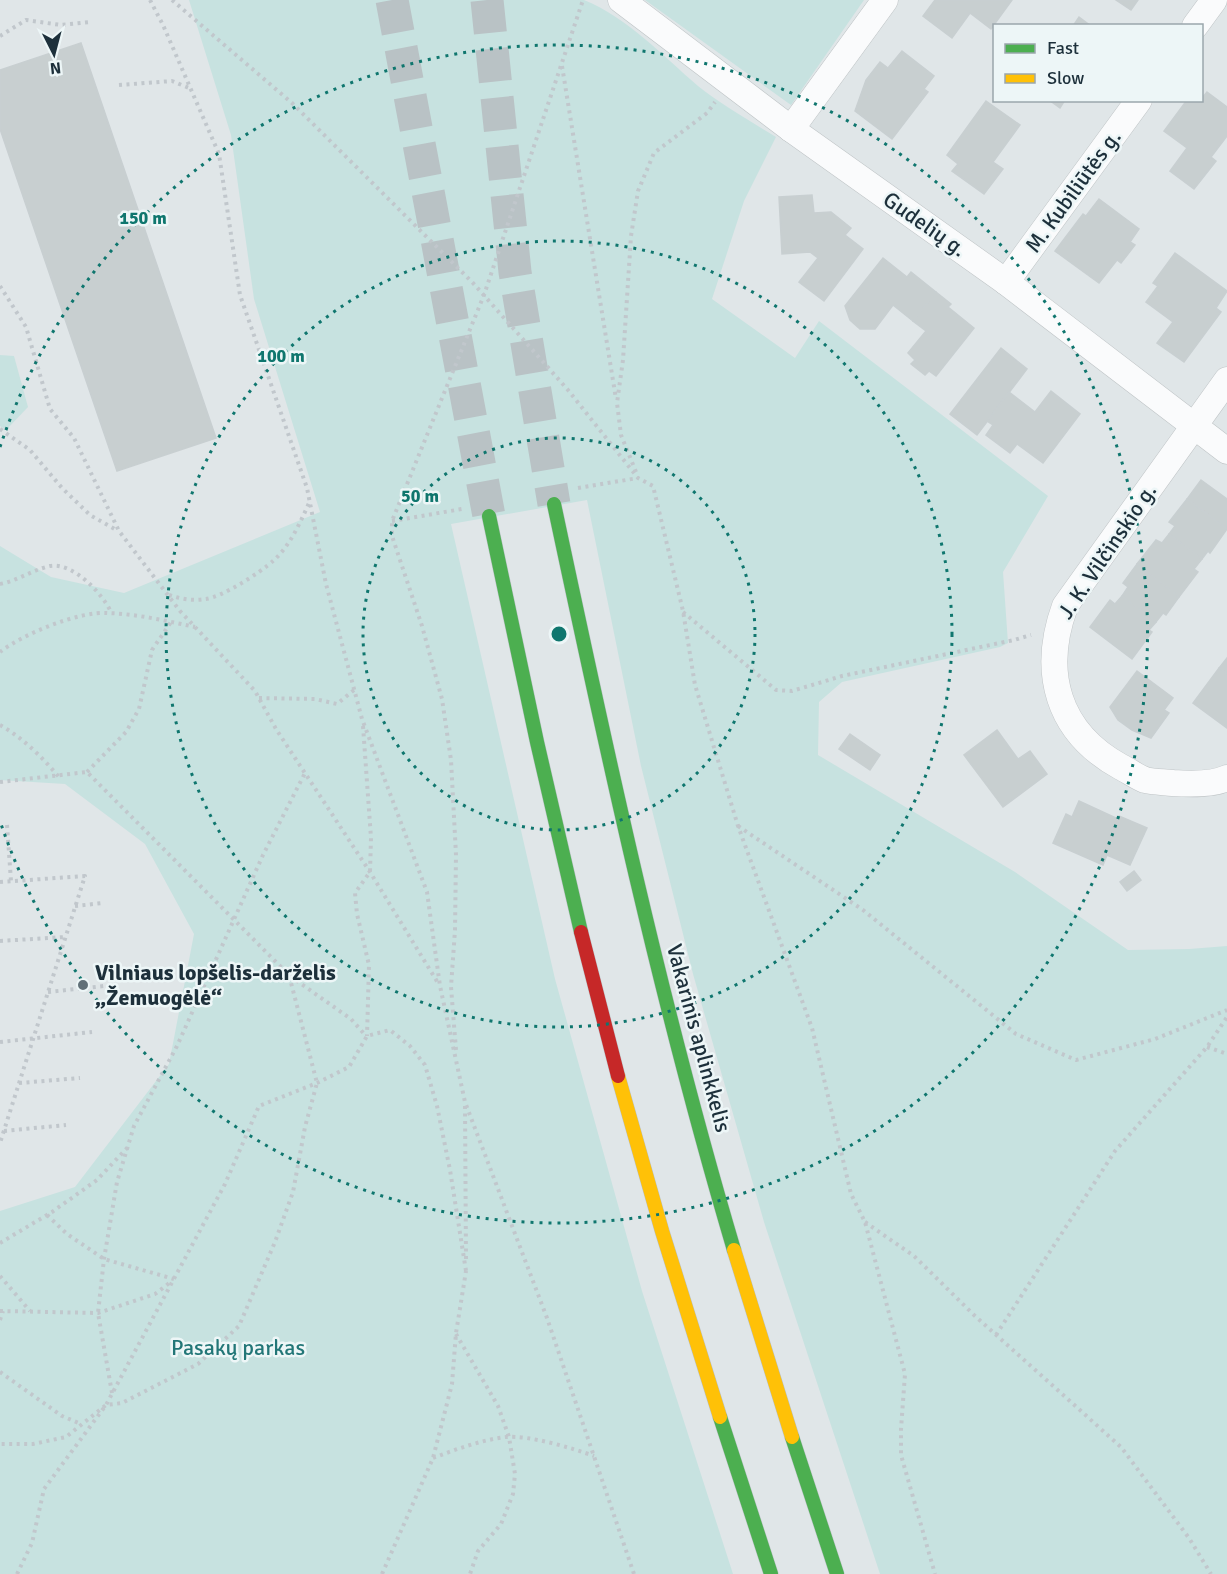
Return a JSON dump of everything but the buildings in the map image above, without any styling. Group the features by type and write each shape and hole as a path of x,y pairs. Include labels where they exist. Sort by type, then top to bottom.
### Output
{"highway":[{"name":"Vakarinis aplinkkelis","path":"554,504 604,745 690,1094 746,1288 837,1574"},
{"path":"489,516 582,936 626,1104 686,1309 771,1574"}],"street":[{"name":"Gudelių g.","path":"621,0 791,129 1006,282 1227,451"},
{"path":"791,129 885,0"},
{"path":"1196,24 1214,0"},
{"name":"M. Kubiliūtės g.","path":"1006,282 1138,102"},
{"name":"J. K. Vilčinskio g.","path":"1227,380 1065,606 1057,627 1054,647 1054,669 1058,693 1068,719 1090,745 1106,759 1146,780 1179,783 1220,782 1227,778"}],"path":[{"path":"150,0 219,154 240,295 307,488 326,584 362,719 427,892 440,986 465,1102 547,1318 634,1574"},
{"path":"172,0 292,104 484,295 568,390 638,478 653,486 683,611 695,685 738,826 812,1029 851,1194 865,1222 905,1374 901,1455 935,1574"},
{"path":"457,1063 452,987 456,855 451,760 442,699 422,626 392,536 392,521 484,295 584,0"},
{"path":"0,36 26,20 61,25 91,22"},
{"path":"561,65 621,435 638,478"},
{"path":"119,85 172,81 190,88"},
{"path":"616,403 623,360 631,236 638,191 654,153 707,113 729,81"},
{"path":"0,286 26,327 50,409 74,438 118,531 168,595 255,691 440,986"},
{"path":"0,429 30,450 62,488 90,515 118,531"},
{"path":"168,595 181,600 207,599 238,585 274,561 295,533 309,502"},
{"path":"0,584 51,566 64,567 87,580 112,613"},
{"path":"683,611 776,690 792,691 842,676 1014,640 1057,627"},
{"path":"0,652 47,626 84,616 112,613 196,627"},
{"path":"0,782 87,772 126,732 139,709 152,650 171,622"},
{"path":"259,698 315,699 337,704 354,690"},
{"path":"17,1574 32,1543 44,1489 106,1405 225,1184 260,1106 349,1068 367,1036 369,965 357,914 355,893 370,872 371,838 362,719"},
{"path":"0,725 10,730 42,757 59,777"},
{"path":"87,772 289,975 351,1019 367,1036"},
{"path":"112,1394 98,1313 104,1259 117,1182 134,1126 177,1046 263,855 305,773"},
{"path":"7,825 11,881"},
{"path":"738,826 863,910 1016,1034 1076,1060 1155,1039 1227,1010"},
{"path":"0,882 85,876 0,1143"},
{"path":"75,906 103,903"},
{"path":"0,941 65,937"},
{"path":"0,1444 33,1444 66,1437 106,1405 122,1402 198,1364 240,1326 293,1192 305,1127 317,1083 289,975"},
{"path":"48,992 104,986"},
{"path":"996,1335 1115,1151 1207,1047 1227,1017"},
{"path":"367,1036 390,1030 410,1046 425,1065 437,1106 450,1170 466,1271"},
{"path":"0,1042 92,1032"},
{"path":"1207,1047 1227,1054"},
{"path":"19,1083 80,1078"},
{"path":"382,1574 433,1458 452,1384 456,1333 466,1271 465,1102"},
{"path":"4,1131 66,1125"},
{"path":"0,1243 97,1180 128,1148"},
{"path":"46,1215 67,1234 104,1259 175,1280"},
{"path":"865,1222 914,1256 996,1335 1120,1447 1189,1538 1211,1574"},
{"path":"0,1276 30,1311"},
{"path":"0,1320 1,1311 98,1313 155,1294 175,1280"},
{"path":"456,1333 498,1406 509,1437 515,1474 513,1494 501,1524 478,1551 470,1574"},
{"path":"0,1372 62,1416 81,1424"},
{"path":"433,1458 459,1448 509,1437 569,1447 594,1456"}],"green space":[{"name":"Pasakų parkas","path":"189,0 584,0 600,8 644,38 707,93 776,137 744,201 712,299 795,358 819,321 1048,496 1003,572 1008,643 1000,647 842,682 819,702 818,755 1015,872 1128,950 1227,946 1227,1574 880,1574 764,1222 693,974 641,766 587,500 451,524 555,979 642,1291 733,1574 0,1574 0,1211 75,1187 169,1064 194,934 145,844 65,784 0,780 0,546 51,577 124,593 320,512 254,299 231,135"},
{"path":"645,0 864,0 791,105"},
{"path":"0,355 14,356 28,407 6,430 0,426"}],"tunnel":[{"path":"392,0 489,516"},
{"path":"487,0 515,272 554,504"}],"traffic: fast":[{"path":"554,504 636,878 707,1158 734,1250"},
{"path":"489,516 537,742 581,932"},
{"path":"720,1417 771,1574"},
{"path":"792,1437 837,1574"}],"traffic: slow":[{"path":"618,1076 662,1231 720,1417"},
{"path":"734,1250 792,1437"}],"traffic: jam":[{"path":"581,932 618,1076"}],"place":[{"name":"Vilniaus lopšelis-darželis „Žemuogėlė“","path":"83,985"}]}
